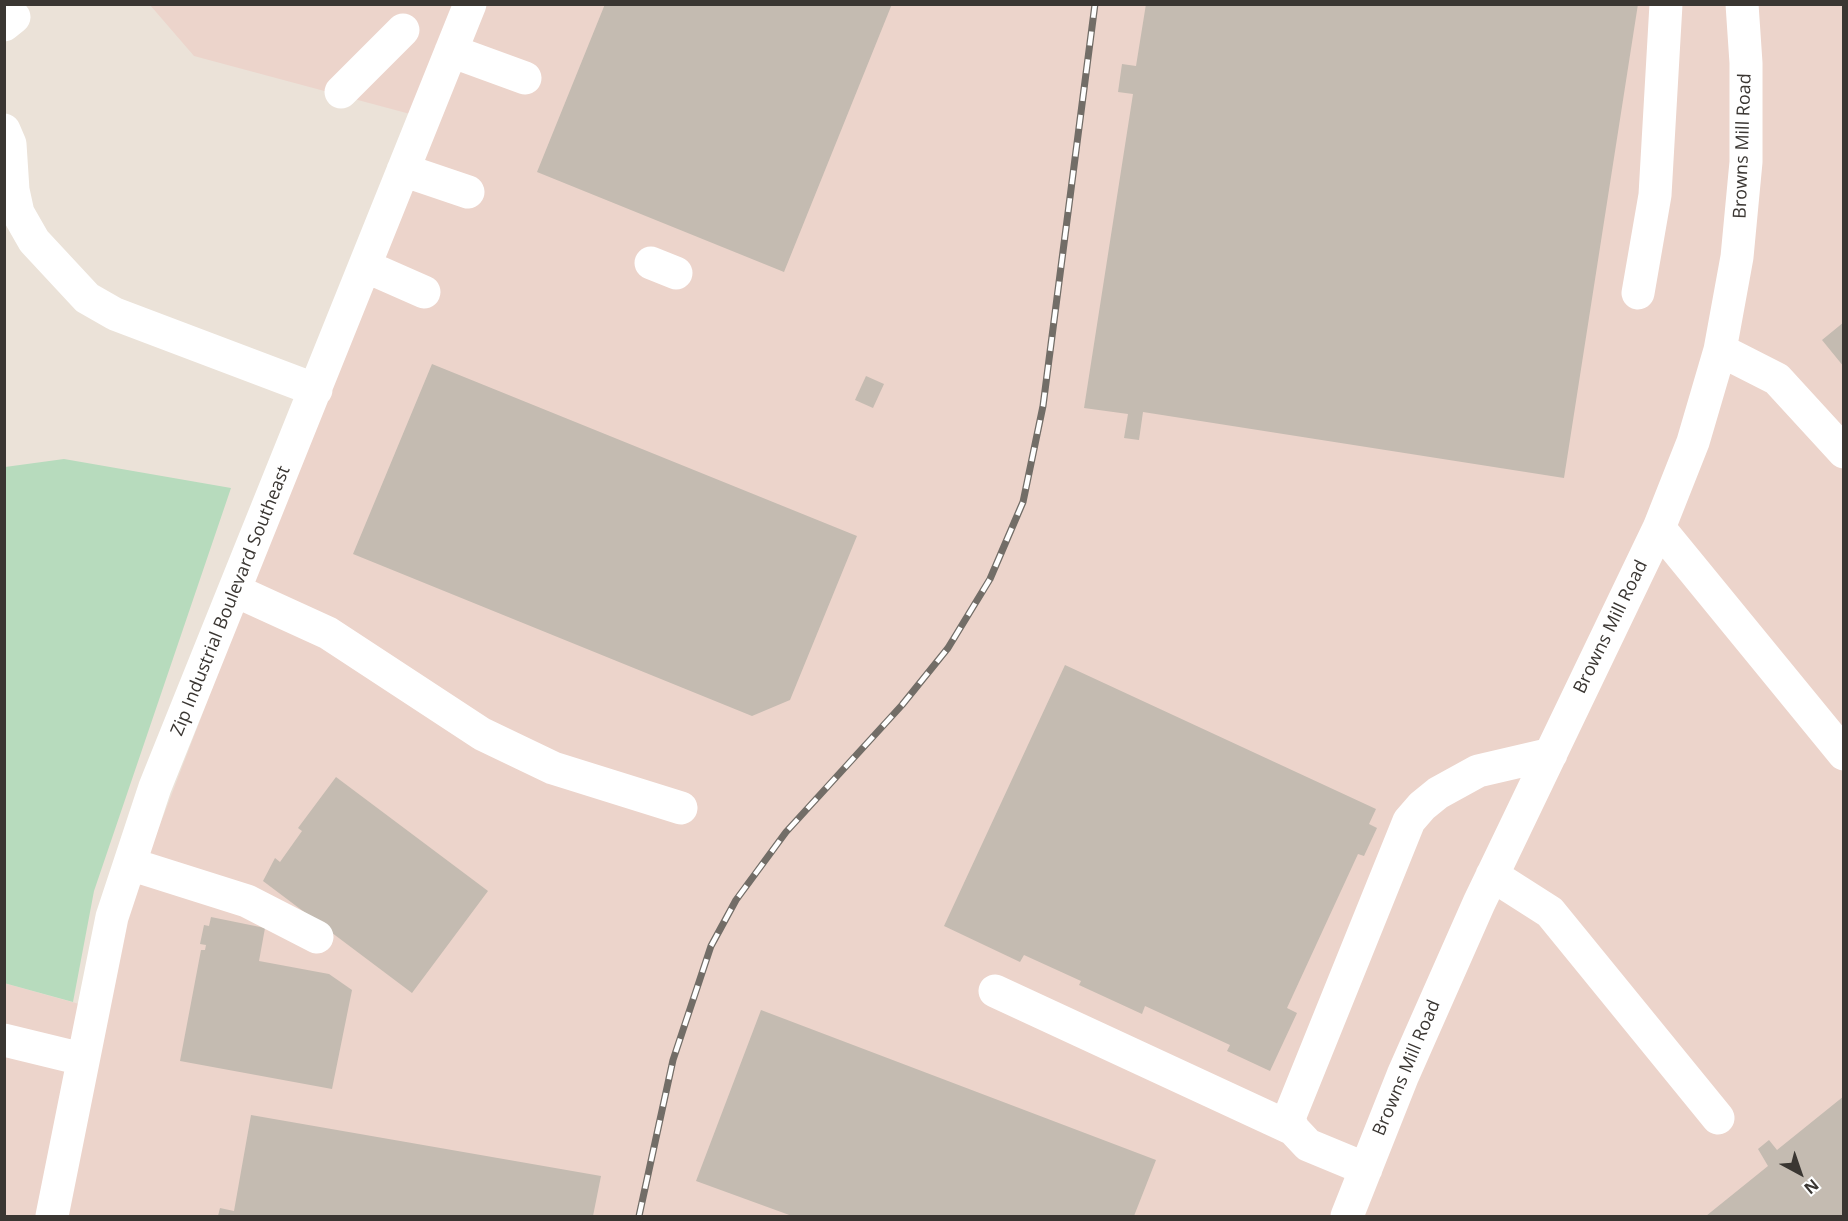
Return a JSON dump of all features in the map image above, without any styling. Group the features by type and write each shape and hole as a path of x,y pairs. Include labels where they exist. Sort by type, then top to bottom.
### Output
{"street":[{"name":"Zip Industrial Boulevard Southeast","path":"52,1216 112,916 155,787 236,591 470,4"},
{"path":"1638,293 1655,195 1666,4"},
{"name":"Browns Mill Road","path":"1347,1216 1403,1075 1492,875 1659,528 1693,442 1720,350 1737,257 1746,162 1746,63 1742,4"},
{"path":"4,6 14,17 4,26"},
{"path":"341,92 403,30"},
{"path":"451,51 525,78"},
{"path":"4,130 10,144 9,194 18,213 34,242 87,298 115,314 316,390"},
{"path":"403,170 468,192"},
{"path":"365,266 424,292"},
{"path":"1720,350 1777,379 1844,452"},
{"path":"1659,528 1844,754"},
{"path":"236,591 328,633 492,739 553,768 681,808"},
{"path":"1293,1129 1289,1118 1409,821 1438,793 1478,771 1551,754"},
{"path":"130,864 247,901 317,937"},
{"path":"1492,875 1550,912 1718,1118"},
{"path":"995,991 1293,1129 1308,1145 1366,1169"},
{"path":"4,1040 82,1059"}],"shaded area":[{"path":"150,5 1843,5 1843,1216 5,1216 4,983 90,1007 354,319 425,118 194,56"}],"green space":[{"path":"64,459 231,488 94,891 73,1002 4,983 5,467"}],"building":[{"path":"605,4 892,4 784,272 537,172"},
{"path":"1146,4 1638,4 1564,478 1143,412 1139,440 1124,438 1128,414 1084,408 1133,94 1118,92 1122,64 1136,66"},
{"path":"1844,322 1844,367 1822,340"},
{"path":"432,364 857,536 790,700 752,716 353,554"},
{"path":"866,376 884,384 873,408 855,400"},
{"path":"1065,665 1376,809 1369,824 1377,828 1364,856 1358,854 1287,1008 1297,1013 1270,1071 1227,1051 1230,1045 1145,1006 1142,1014 1079,985 1081,981 1024,955 1020,962 944,926"},
{"path":"336,777 488,891 412,993 263,881 275,858 280,862 302,831 298,828"},
{"path":"211,917 265,928 259,961 329,974 352,990 332,1089 180,1061 201,950 205,950 206,945 200,944 204,925 209,926"},
{"path":"761,1010 1156,1160 1134,1216 792,1216 696,1181"},
{"path":"1844,1096 1844,1216 1706,1216 1768,1166 1758,1149 1769,1140 1777,1150"},
{"path":"251,1115 601,1176 593,1216 218,1216 220,1208 234,1211"}],"railway":[{"path":"639,1216 673,1060 711,946 736,900 786,832 902,705 948,648 990,579 1023,502 1043,406 1095,4"}]}
